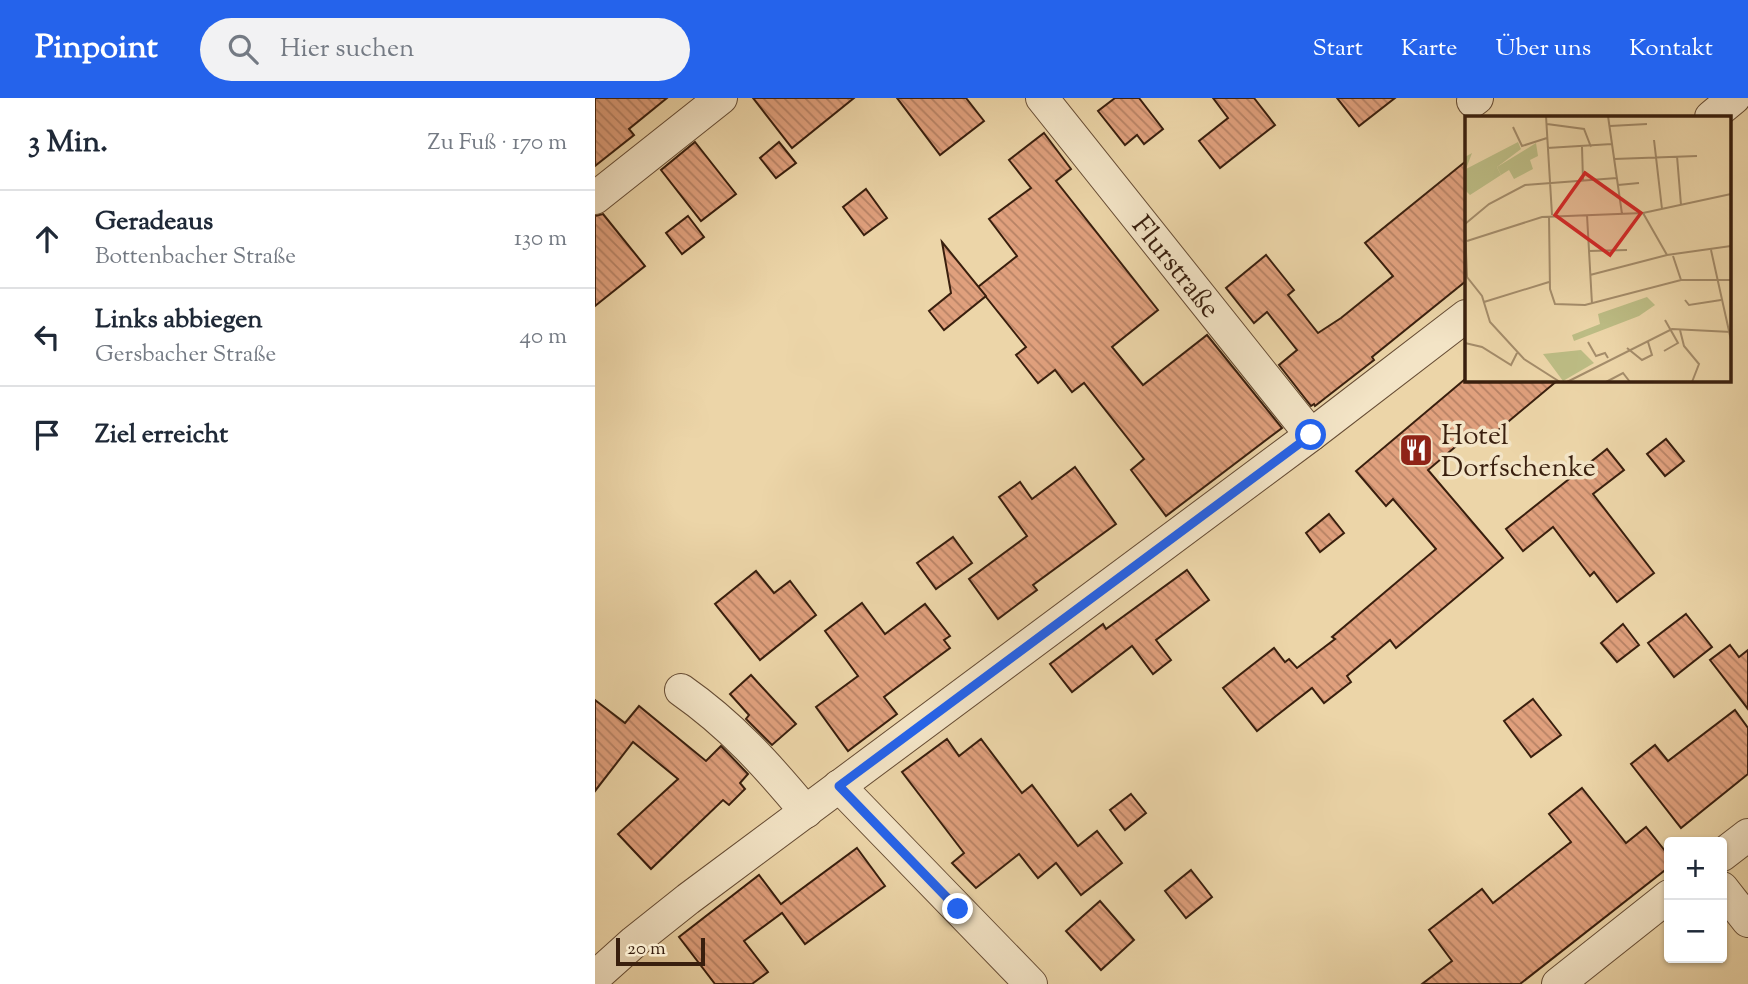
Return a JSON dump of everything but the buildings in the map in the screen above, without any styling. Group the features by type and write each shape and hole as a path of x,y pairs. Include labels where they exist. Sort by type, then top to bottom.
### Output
{"street":[{"path":"595,198 721,98"},
{"name":"Flurstraße","path":"1042,98 1311,435"},
{"path":"1712,116 1734,98"},
{"path":"595,977 634,942 839,786 1311,435 1465,317"},
{"path":"681,690 715,713 764,762 806,812"},
{"path":"839,786 1031,984"},
{"path":"1727,851 1748,835"},
{"path":"1727,894 1748,921"},
{"path":"1558,984 1664,900"}],"place":[{"name":"Hotel Dorfschenke","path":"1416,450"}],"route":[{"path":"958,909 839,786 1311,435"}]}
